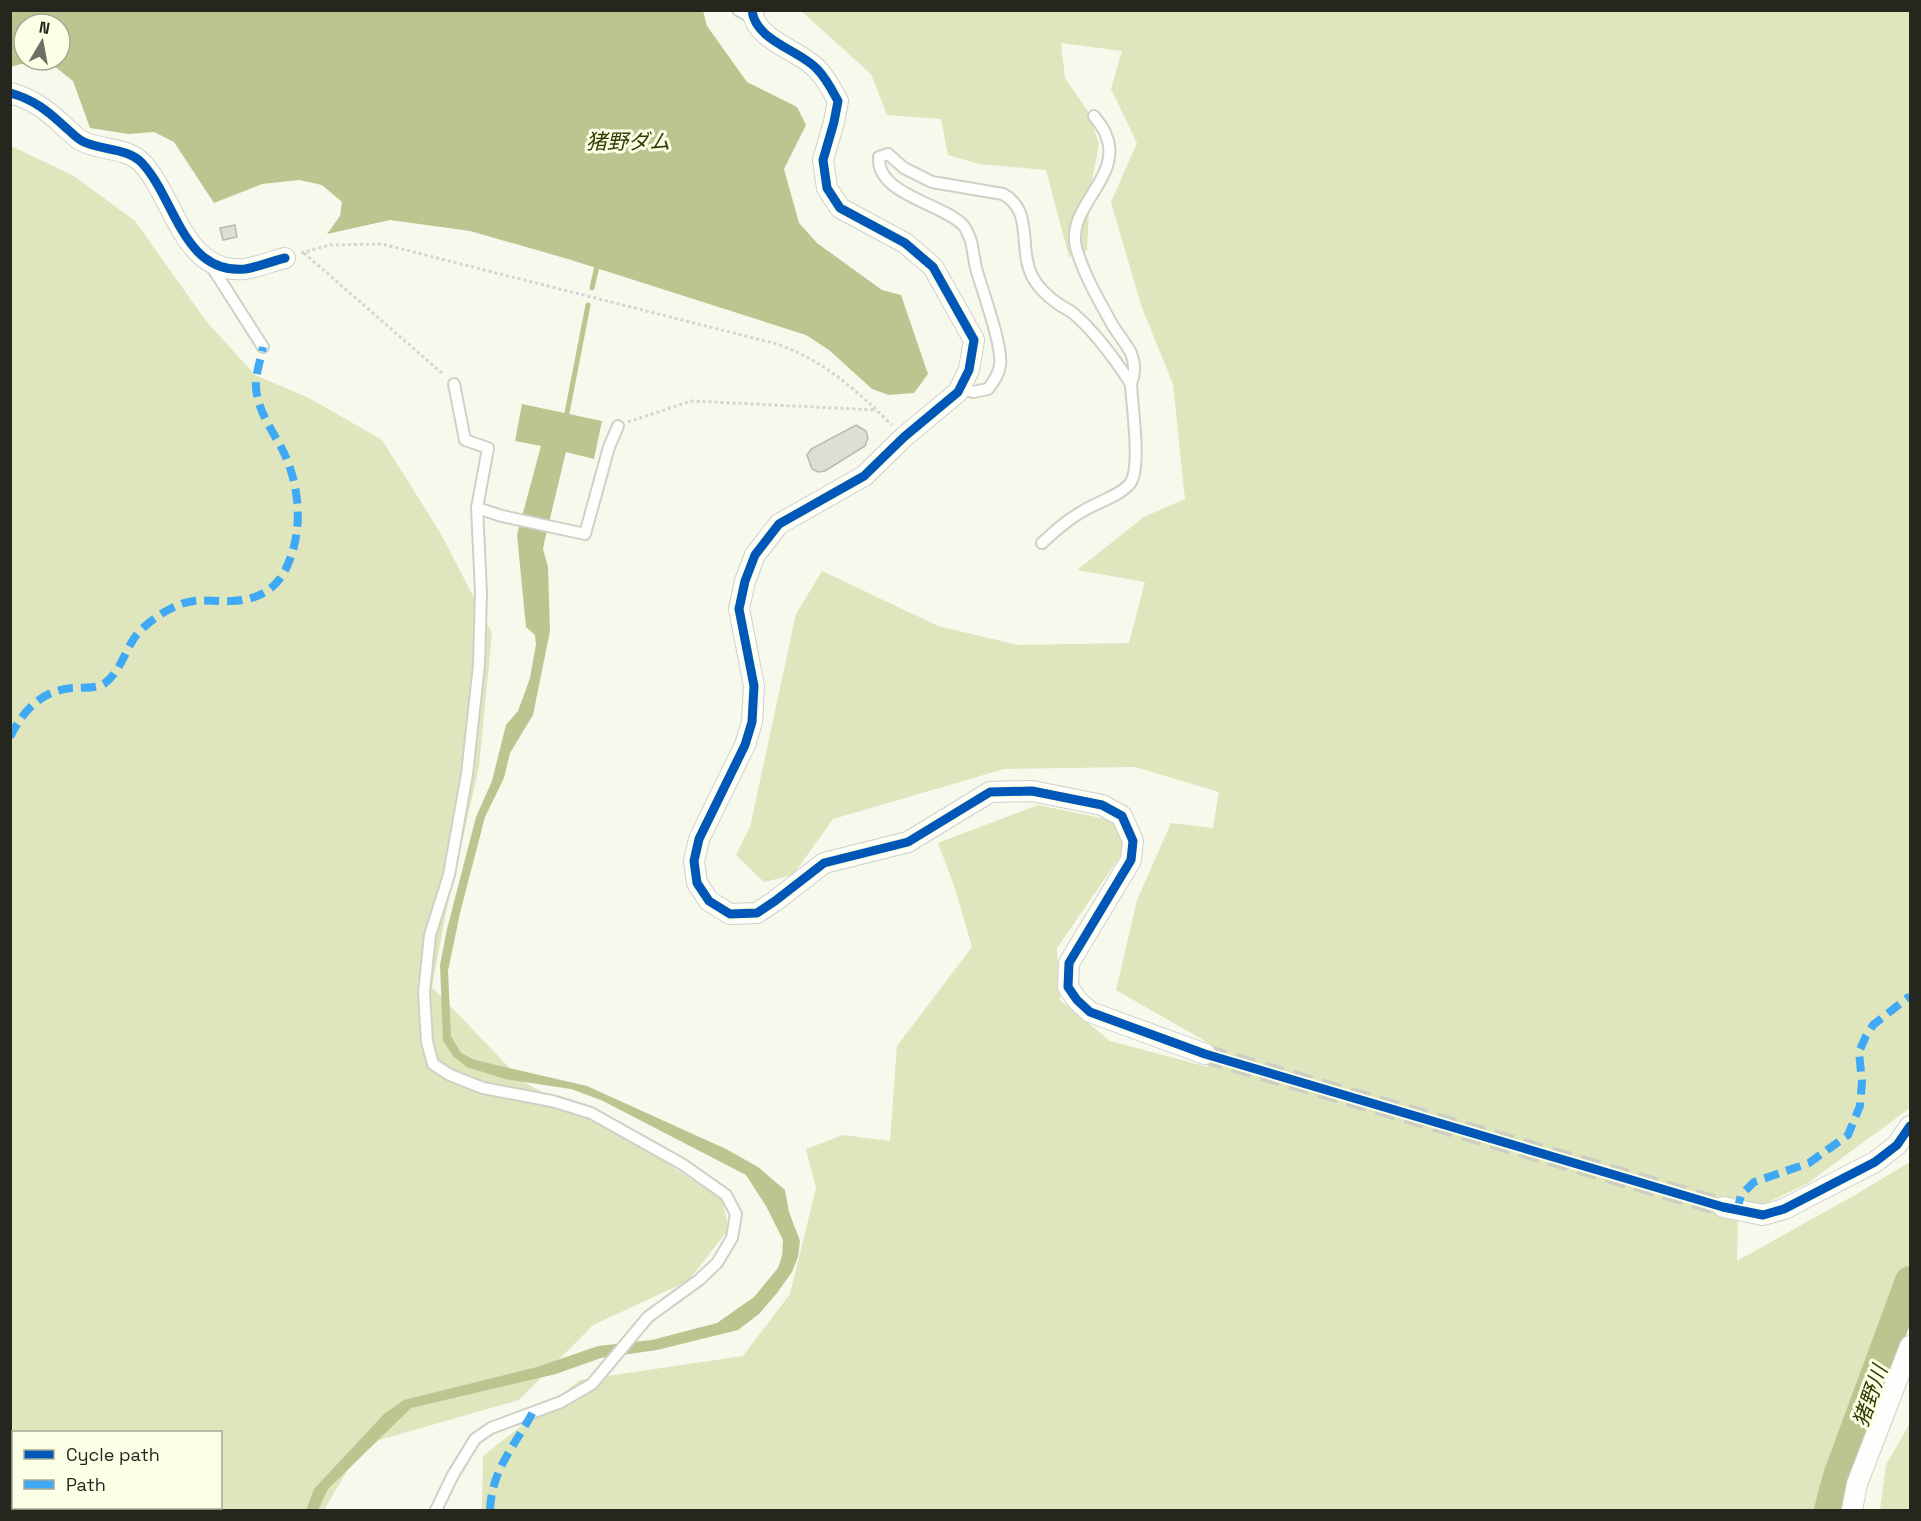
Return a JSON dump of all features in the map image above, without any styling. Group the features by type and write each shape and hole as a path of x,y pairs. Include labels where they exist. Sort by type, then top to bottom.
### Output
{"street":[{"path":"748,13 768,36 816,67 838,101 823,160 827,188 840,207 905,243 933,267 974,340 969,370 960,388 864,476 779,525 755,555 745,581 739,609 754,686 752,722 745,746 699,839 694,861 697,883 709,901 730,914 757,913 824,863 908,842 990,792 1032,791 1102,805 1122,816 1134,841 1131,860 1069,963 1068,987 1077,1000 1090,1012 1205,1054"},
{"path":"10,93 25,97 43,108 80,141 129,154 141,162 151,175 193,248 208,262 228,268 245,269 294,255"},
{"path":"1723,1207 1763,1215 1784,1209 1875,1162 1897,1145 1911,1126"},
{"path":"1852,1510 1857,1484 1884,1409 1911,1346"}],"lane":[{"path":"1042,543 1060,525 1085,509 1117,494 1131,483 1136,461 1131,384 1135,374 1131,354 1083,265 1076,244 1080,215 1109,162 1110,150 1106,135 1094,116"},
{"path":"960,388 973,392 988,389 996,380 1001,364 996,334 975,265 970,240 964,226 951,216 914,198 883,177 878,165 879,157 888,154 904,168 932,182 1003,194 1012,199 1021,211 1026,257 1038,286 1056,303 1072,311 1115,358 1131,384"},
{"path":"208,262 263,347"},
{"path":"436,1510 453,1475 475,1439 491,1428 561,1402 592,1383 648,1317 699,1280 717,1263 732,1239 736,1214 726,1195 681,1164 591,1113 552,1101 483,1088 450,1075 434,1064 427,1042 424,992 430,935 451,864 467,774 478,665 481,592 477,508 488,448 465,440 454,384"},
{"path":"477,508 502,516 585,534 609,447 618,426"}],"path":[{"path":"294,255 330,244 382,244 777,344 802,353 853,387 904,437"},
{"path":"294,255 454,384"},
{"path":"618,426 691,401 877,410"}],"shaded area":[{"path":"801,11 1910,11 1910,1108 1808,1183 1738,1217 1737,1261 1910,1162 1910,1324 1850,1431 1833,1510 482,1510 483,1456 580,1380 743,1356 790,1294 816,1188 806,1149 843,1135 890,1141 897,1046 972,947 955,888 938,843 1038,805 1130,824 1126,848 1057,948 1060,1000 1110,1041 1208,1067 1212,1045 1116,990 1137,900 1171,823 1213,828 1219,792 1135,767 1004,769 833,819 793,875 764,882 736,855 750,827 796,614 822,571 938,626 1018,645 1129,643 1145,582 1077,570 1144,517 1185,499 1173,384 1141,305 1111,202 1137,143 1111,89 1122,51 1061,43 1065,78 1089,113 1099,144 1090,191 1087,251 1069,257 1046,170 979,164 948,155 941,119 887,115 871,74"},
{"path":"11,146 74,176 135,221 206,321 255,375 309,398 382,440 441,534 492,633 479,767 446,912 432,987 522,1081 647,1150 722,1200 729,1229 688,1281 593,1325 519,1400 362,1445 324,1510 11,1510"},
{"path":"1910,1423 1910,1510 1880,1510 1886,1465"}],"water":[{"name":"猪野ダム","path":"11,10 703,11 707,26 747,82 797,107 806,125 784,169 799,223 817,243 882,290 901,295 928,374 914,393 889,395 872,389 829,350 806,335 568,259 470,231 390,220 327,234 340,216 342,202 322,185 299,180 262,184 214,203 174,142 154,132 128,134 90,128 73,81 62,72 72,72 72,12 12,12 12,67"},
{"path":"522,404 602,421 594,459 566,452 543,549 548,567 550,631 533,715 510,753 504,778 485,817 460,913 448,971 451,1036 461,1053 475,1060 587,1086 726,1149 758,1167 785,1190 789,1212 800,1241 798,1257 792,1272 777,1293 759,1314 738,1330 657,1350 601,1358 556,1374 411,1408 328,1489 318,1510 306,1510 314,1489 384,1414 404,1400 537,1367 598,1346 652,1340 717,1323 754,1297 778,1268 782,1256 783,1240 766,1206 746,1175 601,1100 571,1089 505,1079 467,1067 454,1057 443,1041 440,965 447,929 476,817 492,781 506,725 518,711 530,678 536,644 535,635 526,627 517,535 541,446 515,441"}],"building":[{"path":"235,225 237,237 223,240 220,228"},
{"path":"856,425 866,431 868,438 865,446 825,471 818,472 812,469 807,455 811,449"}],"waterway":[{"path":"592,288 598,262"},
{"path":"566,418 588,305"},
{"name":"猪野川","path":"1829,1510 1838,1476 1910,1281"}],"tunnel":[{"path":"1205,1054 1723,1207"}],"marked path":[{"path":"10,737 28,709 44,697 64,689 95,687 105,683 115,673 138,633 165,611 186,602 232,601 256,596 274,586 286,569 294,546 298,522 297,497 287,460 266,419 257,395 256,377 263,347"},
{"path":"1737,1211 1741,1195 1754,1182 1809,1163 1848,1135 1860,1106 1862,1082 1859,1052 1866,1036 1873,1025 1910,996"},
{"path":"490,1510 499,1470 533,1412"}],"cycle path":[{"path":"752,10 761,30 817,69 838,101 823,160 827,188 840,208 905,243 933,267 974,340 969,370 958,392 904,437 864,476 779,524 755,555 745,581 739,609 754,686 752,722 745,745 699,839 694,861 697,883 709,901 730,914 757,913 824,863 908,842 990,792 1032,791 1102,805 1122,816 1133,841 1131,860 1069,963 1068,987 1077,1000 1090,1012 1205,1054 1723,1207 1763,1215 1784,1209 1875,1162 1897,1145 1910,1126"},
{"path":"10,93 40,106 82,141 129,154 142,163 183,231 207,260 224,268 245,269 285,258"}]}
